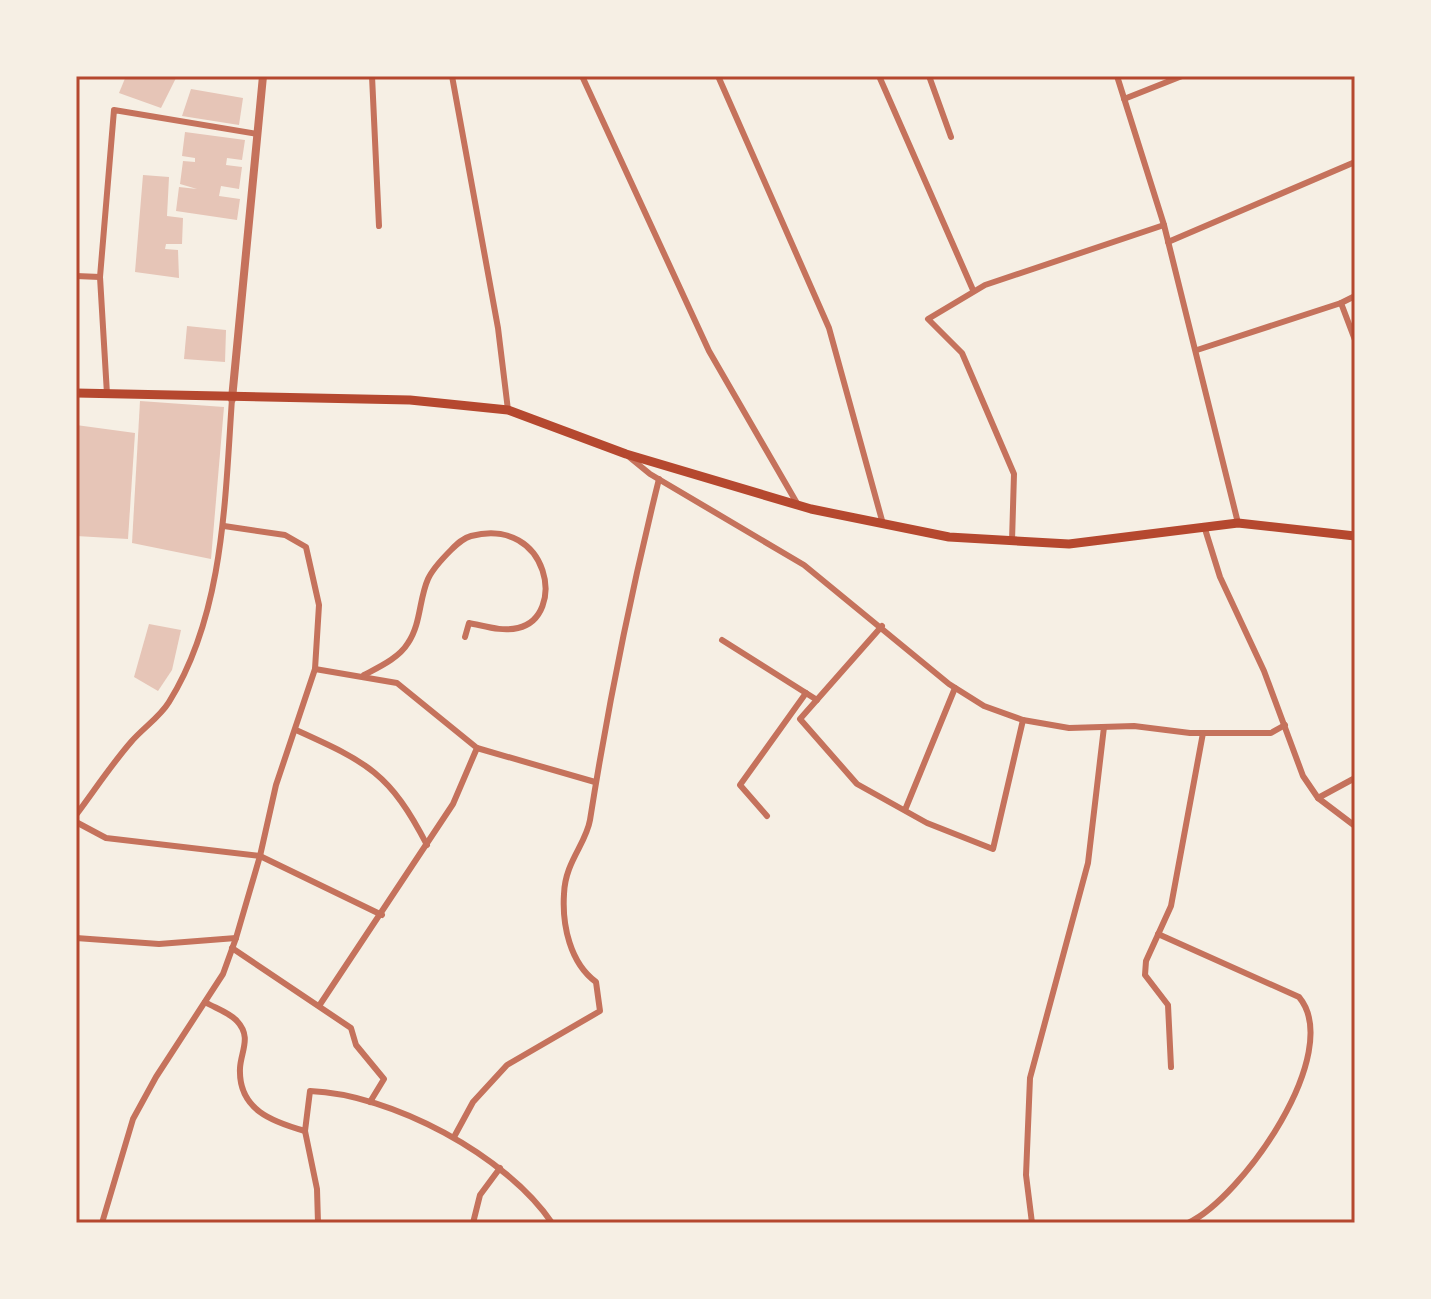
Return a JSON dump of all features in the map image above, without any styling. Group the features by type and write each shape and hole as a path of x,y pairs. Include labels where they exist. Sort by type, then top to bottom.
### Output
{"main road":[{"path":"76,393 232,399 410,400 508,410 626,454 798,505 949,537 1069,544 1238,523 1355,536"}],"street":[{"path":"76,815 131,742 168,704 182,676 209,596 224,526 232,399 263,76"},
{"path":"372,76 379,226"},
{"path":"452,76 498,328 508,410"},
{"path":"582,76 709,351 798,505"},
{"path":"718,76 829,328 883,524"},
{"path":"879,76 973,290"},
{"path":"929,76 951,137"},
{"path":"1117,76 1164,225 1238,523"},
{"path":"1124,99 1182,76"},
{"path":"107,394 100,277 114,110 257,134"},
{"path":"1168,242 1355,162"},
{"path":"1012,541 1014,474 962,353 928,319 973,290 1164,225"},
{"path":"76,276 100,277"},
{"path":"1197,350 1355,296"},
{"path":"1341,303 1355,340"},
{"path":"626,454 659,479 804,565 955,688 984,706 1023,720 1069,728 1271,733 1285,725"},
{"path":"454,1137 473,1102 507,1065 600,1011 596,982 583,973 566,932 563,895 566,875 589,825 636,572 659,479"},
{"path":"102,1223 133,1119 156,1077 223,974 260,856 276,785 315,669 319,605 306,547 285,535 224,526"},
{"path":"1205,529 1220,577 1264,671 1303,776 1318,798 1355,826"},
{"path":"364,675 388,662 408,644 427,580 459,542 468,536 499,533 517,539 544,567 547,587 535,617 521,628 501,629 469,623 465,637"},
{"path":"882,626 800,719 857,784 905,810 993,849 1023,720"},
{"path":"722,640 817,700"},
{"path":"315,669 397,683 477,748 595,782"},
{"path":"905,810 955,688"},
{"path":"767,816 740,785 806,693"},
{"path":"1032,1223 1026,1175 1030,1078 1088,863 1104,727"},
{"path":"296,730 361,760 404,801 427,845"},
{"path":"1171,1067 1168,1005 1145,975 1146,961 1171,906 1203,733"},
{"path":"319,1006 453,804 477,748"},
{"path":"1318,798 1355,778"},
{"path":"76,822 106,838 260,856 382,915"},
{"path":"1158,934 1299,997 1308,1009 1312,1036 1308,1060 1275,1132 1239,1181 1188,1223"},
{"path":"76,938 159,944 236,938"},
{"path":"232,948 351,1028 356,1045 384,1079 370,1102"},
{"path":"205,1002 238,1022 247,1044 240,1068 243,1089 255,1111 273,1122 305,1131"},
{"path":"318,1223 317,1189 305,1131 310,1091 345,1092 454,1137 487,1155 541,1206 552,1223"},
{"path":"473,1223 480,1195 500,1168"}],"building":[{"path":"126,76 177,76 161,108 119,93"},
{"path":"191,89 243,98 239,125 182,116"},
{"path":"185,132 245,140 242,160 227,158 226,165 242,167 239,189 221,186 219,196 240,199 237,220 176,211 179,187 197,189 180,184 183,161 195,162 195,158 182,156"},
{"path":"143,175 169,177 167,216 183,218 182,244 166,244 165,249 178,250 179,278 135,272"},
{"path":"187,326 226,330 225,362 184,359"},
{"path":"140,401 224,407 211,559 132,543"},
{"path":"76,425 135,433 128,539 76,536"},
{"path":"149,624 181,630 172,670 158,691 134,677"}]}
